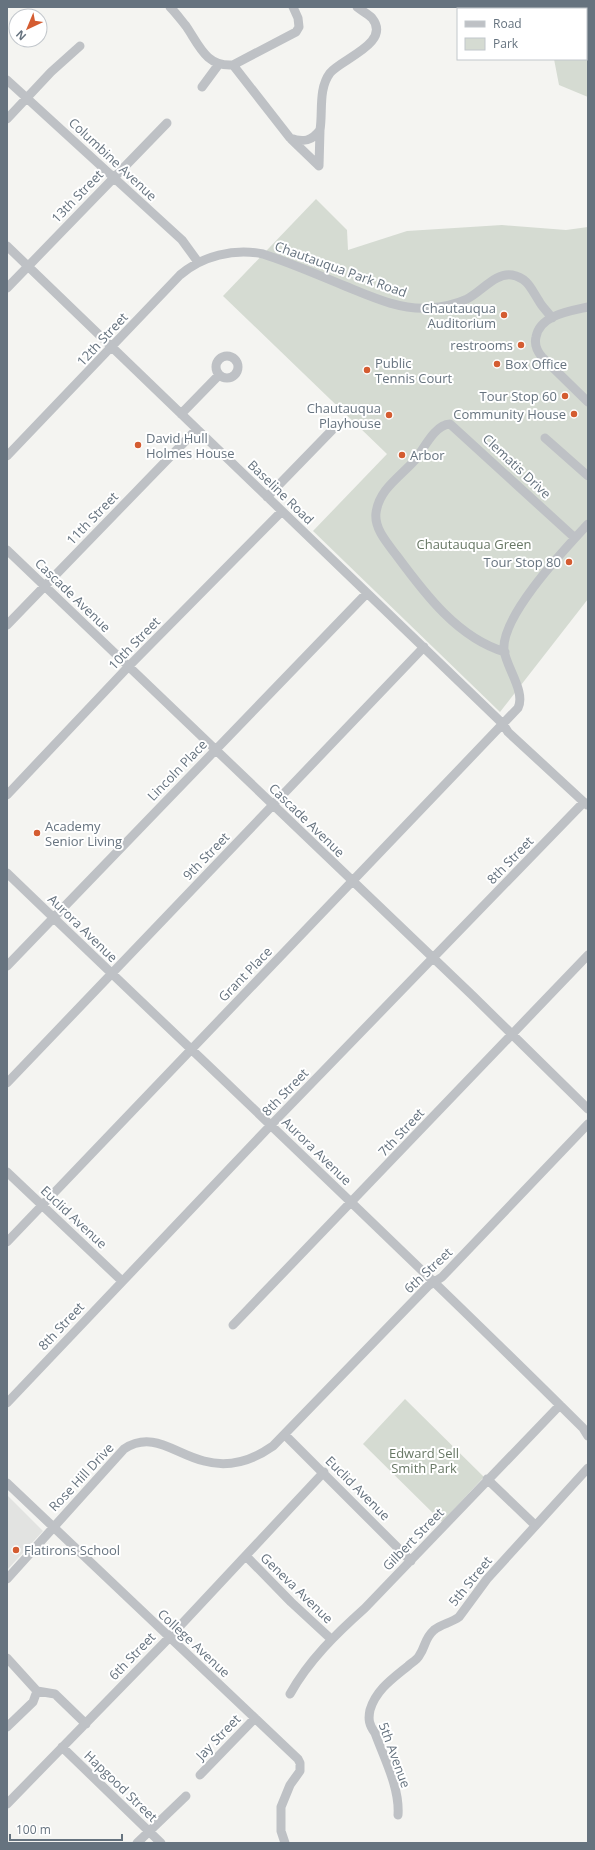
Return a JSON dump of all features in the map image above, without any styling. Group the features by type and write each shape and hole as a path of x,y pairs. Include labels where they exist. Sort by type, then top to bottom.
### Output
{"street":[{"path":"170,7 186,26 205,56 211,61 219,64 233,64 296,32 299,27 298,18 293,7"},
{"path":"233,64 290,138 318,166 322,94 326,81 337,66 370,45 374,39 376,30 372,18 357,7"},
{"path":"7,119 51,72 80,46"},
{"path":"202,87 219,64"},
{"name":"Columbine Avenue","path":"7,80 26,99 35,104 113,178 182,240 198,262"},
{"name":"13th Street","path":"7,288 167,123"},
{"path":"290,138 304,141 316,136 320,130"},
{"name":"Baseline Road","path":"7,246 503,724 510,726 518,733 544,764 586,804"},
{"name":"Chautauqua Park Road","path":"225,254 247,252 263,254 371,296 400,306 414,308 436,307 461,301 472,296 497,278 507,275 521,278 532,287 539,302 552,318"},
{"name":"12th Street","path":"7,456 180,275 198,262 225,254"},
{"path":"586,396 543,359 537,350 535,341 538,329 544,322 552,318 588,307"},
{"path":"181,414 219,375"},
{"name":"Clematis Drive","path":"505,652 477,639 438,606 410,574 388,544 377,525 377,509 383,494 414,461 438,430 447,424 453,426 575,538"},
{"path":"267,497 336,426"},
{"name":"11th Street","path":"7,625 197,429"},
{"path":"545,438 588,476"},
{"name":"10th Street","path":"7,796 128,667 282,511"},
{"path":"505,652 505,640 513,617 575,538 588,524"},
{"name":"Cascade Avenue","path":"7,550 214,750 513,1034 588,1109"},
{"name":"Lincoln Place","path":"7,966 367,593"},
{"name":"9th Street","path":"7,1083 424,647"},
{"name":"Grant Place","path":"7,1242 519,707 520,700 505,652"},
{"name":"8th Street","path":"7,1402 271,1125 433,958 586,804"},
{"name":"Aurora Avenue","path":"7,873 191,1048 586,1429"},
{"name":"7th Street","path":"233,1325 588,956"},
{"name":"6th Street","path":"285,1435 428,1286 442,1277 588,1124"},
{"name":"Euclid Avenue","path":"7,1172 122,1281"},
{"name":"Gilbert Street","path":"290,1694 307,1667 325,1648 331,1639 365,1608 411,1561 487,1479 560,1405"},
{"name":"Euclid Avenue","path":"285,1435 324,1472 411,1561"},
{"name":"Rose Hill Drive","path":"53,1528 118,1454 131,1444 148,1441 156,1442 204,1462 234,1463 250,1459 262,1453 285,1435"},
{"name":"5th Street","path":"372,1704 388,1681 420,1656 424,1641 429,1634 436,1628 459,1617 487,1579 588,1468"},
{"name":"6th Street","path":"7,1804 86,1724 324,1472"},
{"path":"487,1479 535,1525"},
{"name":"College Avenue","path":"7,1483 168,1638 255,1718 300,1763 300,1771 290,1785 281,1808 280,1819 285,1843"},
{"path":"7,1580 53,1528"},
{"name":"Geneva Avenue","path":"246,1556 291,1602 331,1639"},
{"path":"7,1658 37,1690 55,1694 86,1724"},
{"path":"7,1727 33,1702 37,1690"},
{"name":"5th Avenue","path":"372,1704 369,1715 369,1726 375,1733 394,1786 399,1805 398,1815"},
{"name":"Jay Street","path":"200,1775 255,1718"},
{"name":"Hapgood Street","path":"62,1747 161,1843"},
{"path":"137,1843 186,1796"}],"shaded area":[{"name":"Flatirons School","path":"7,1495 43,1531 7,1570"}],"green space":[{"path":"588,22 588,97 559,85 554,60 587,60"},
{"name":"Chautauqua Green","path":"316,199 347,230 348,250 407,231 502,225 566,230 588,227 588,599 500,712 313,531 387,454 223,296"},
{"name":"Edward Sell Smith Park","path":"405,1399 484,1477 442,1522 363,1444"}],"place":[{"name":"Chautauqua Auditorium","path":"504,315"},
{"name":"restrooms","path":"521,345"},
{"name":"Box Office","path":"497,364"},
{"name":"Public Tennis Court","path":"367,370"},
{"name":"Tour Stop 60","path":"565,396"},
{"name":"Community House","path":"574,414"},
{"name":"Chautauqua Playhouse","path":"389,415"},
{"name":"David Hull Holmes House","path":"138,445"},
{"name":"Arbor","path":"402,455"},
{"name":"Tour Stop 80","path":"569,562"},
{"name":"Academy Senior Living","path":"37,833"},
{"name":"Flatirons School","path":"16,1550"}]}
